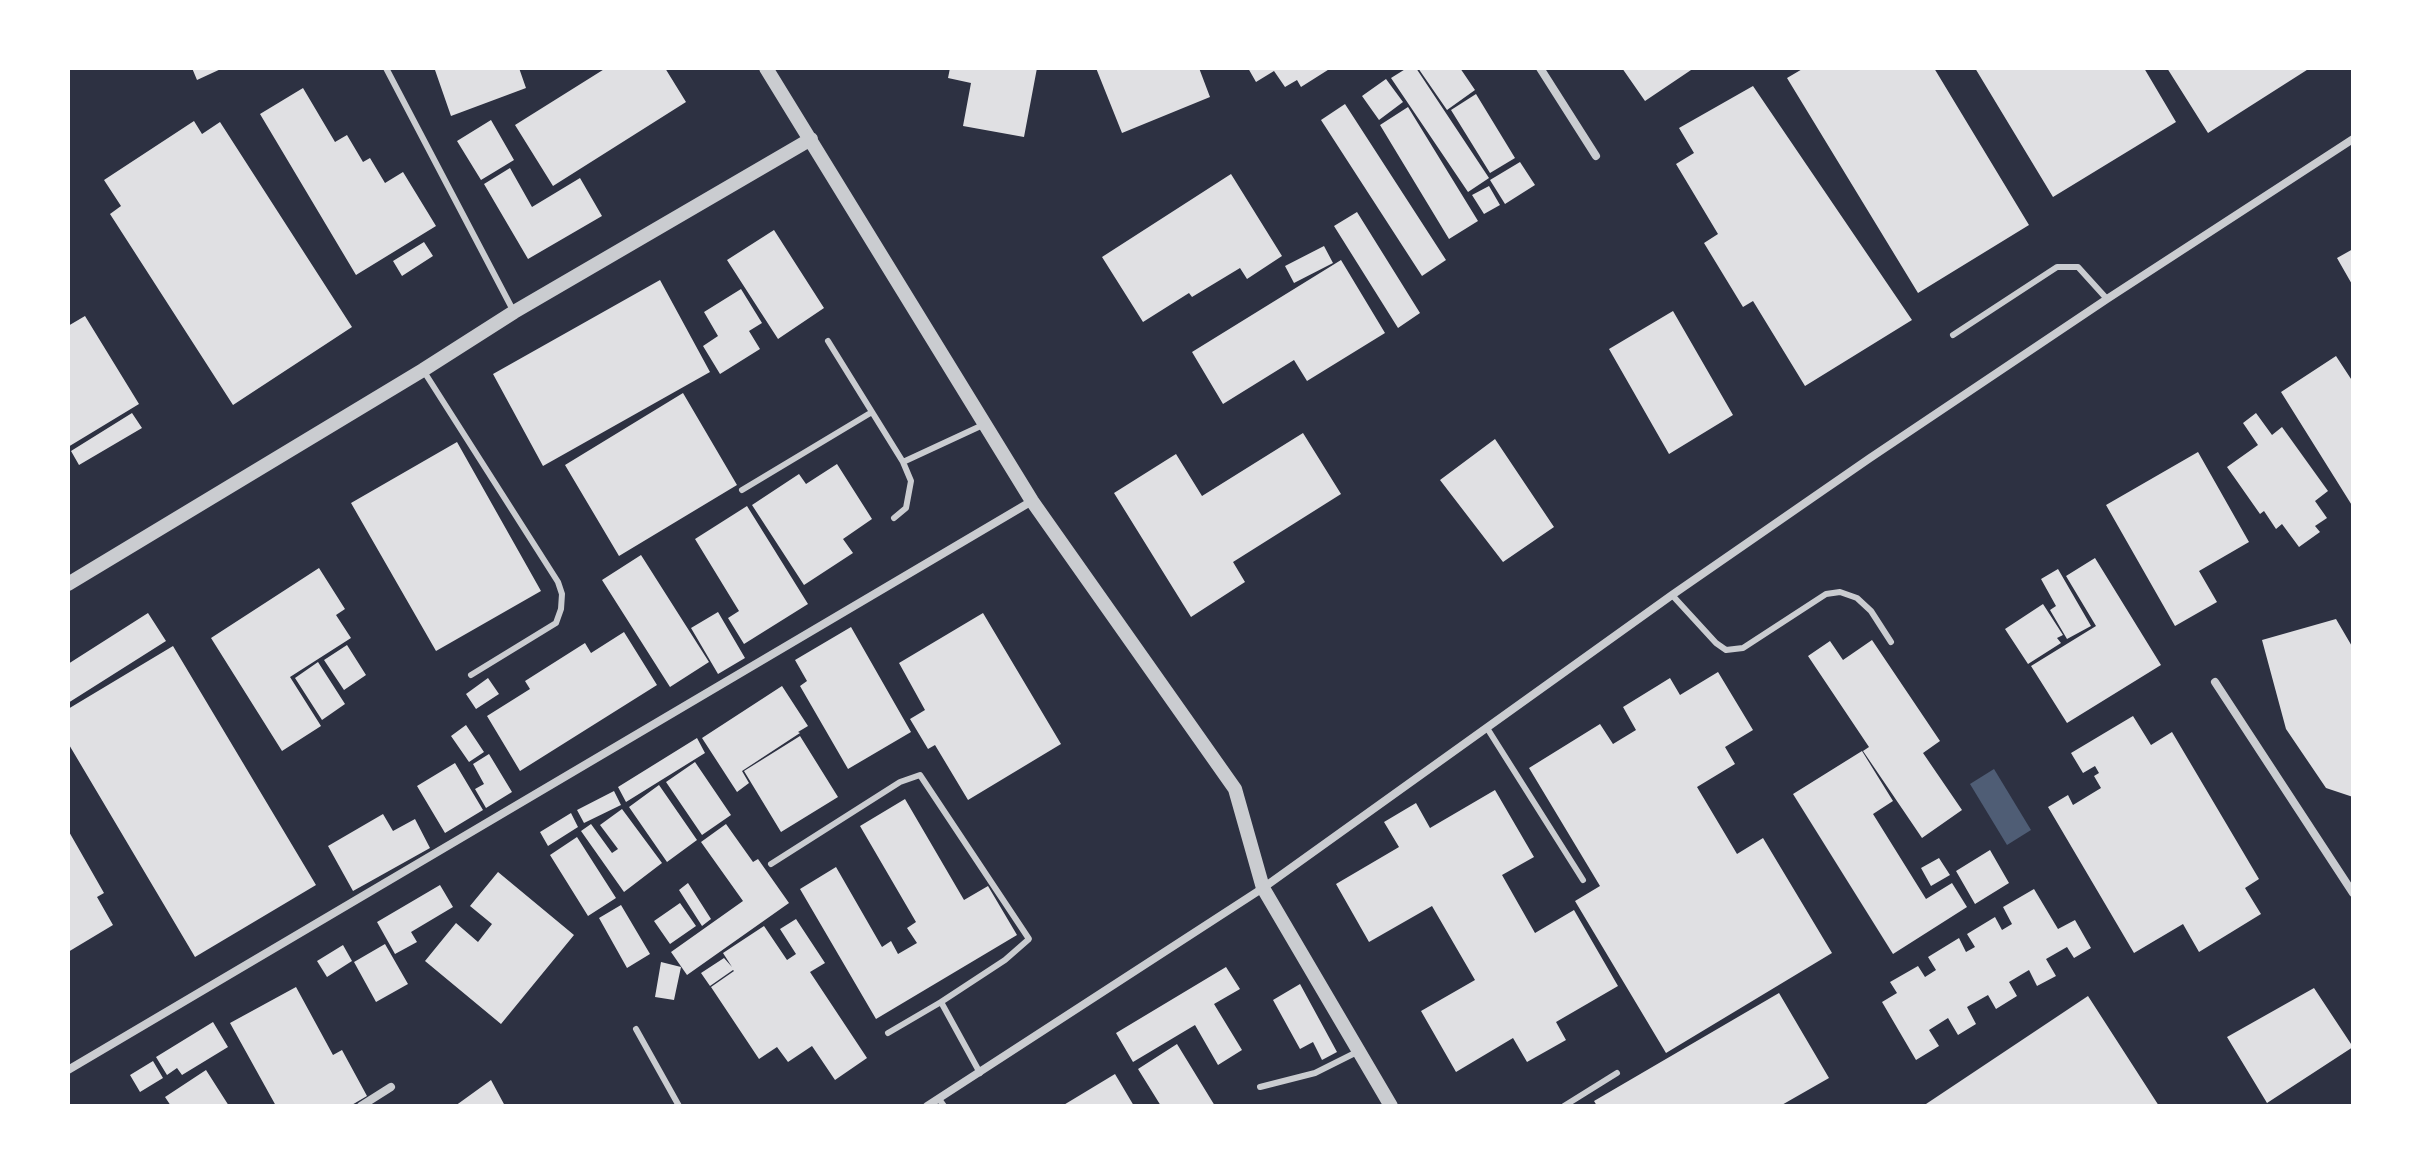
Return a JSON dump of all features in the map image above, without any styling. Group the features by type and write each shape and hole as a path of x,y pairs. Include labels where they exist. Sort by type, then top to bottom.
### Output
{"street":[{"path":"766,68 1032,501 1235,789 1263,888 1391,1106"},
{"path":"1540,68 1596,156"},
{"path":"68,584 514,312 811,139"},
{"path":"927,1106 941,1102 980,1073 1263,888 1672,595 1870,458 2353,139"},
{"path":"68,1070 1032,501"},
{"path":"2215,682 2353,893"},
{"path":"361,1106 391,1087"}],"lane":[{"path":"386,68 514,312"},
{"path":"1953,335 2057,267 2078,267 2107,299"},
{"path":"828,341 903,462 911,481 906,508 894,518"},
{"path":"423,370 558,582 562,594 556,623 471,675"},
{"path":"742,490 872,412"},
{"path":"903,462 985,424"},
{"path":"1672,595 1726,650 1743,648 1826,594 1840,592 1857,598 1871,611 1891,642"},
{"path":"1487,728 1583,880"},
{"path":"771,864 900,782 920,775 1029,939 1005,960 888,1033"},
{"path":"941,1002 980,1073"},
{"path":"636,1029 679,1106"},
{"path":"1260,1087 1315,1073 1357,1052"},
{"path":"1564,1106 1617,1073"}],"water":[{"path":"1994,769 2031,830 2007,845 1970,784"}],"building":[{"path":"192,68 223,68 197,80"},
{"path":"519,68 526,88 451,116 435,70"},
{"path":"606,68 665,68 686,102 553,186 515,125"},
{"path":"950,68 1037,68 1024,137 963,126 971,83 948,78"},
{"path":"1096,68 1199,68 1210,97 1122,133"},
{"path":"1248,68 1331,68 1301,87 1297,80 1285,87 1274,71 1256,82"},
{"path":"1407,68 1416,68 1489,178 1468,192 1391,78"},
{"path":"1418,68 1460,68 1475,90 1447,110"},
{"path":"1622,68 1694,68 1645,101"},
{"path":"1804,68 1934,68 2029,225 1918,293 1787,78"},
{"path":"1975,68 2144,68 2176,122 2053,197"},
{"path":"2167,68 2310,68 2208,133"},
{"path":"1386,79 1403,102 1379,120 1362,96"},
{"path":"1753,86 1912,320 1805,386 1753,301 1743,307 1704,243 1718,234 1676,164 1694,153 1679,128"},
{"path":"303,88 335,142 347,135 363,162 370,158 385,183 403,172 436,226 356,275 260,114"},
{"path":"1476,94 1515,158 1490,173 1451,110"},
{"path":"1345,104 1446,260 1422,276 1321,120"},
{"path":"1408,107 1478,221 1449,239 1380,125"},
{"path":"491,120 514,160 481,180 457,141"},
{"path":"194,121 202,134 220,122 352,327 233,405 110,214 121,206 104,180"},
{"path":"1520,162 1535,185 1505,204 1490,180"},
{"path":"510,168 532,207 580,178 602,216 528,259 484,184"},
{"path":"1231,174 1282,256 1247,279 1240,268 1192,297 1189,293 1143,322 1102,257"},
{"path":"1489,186 1500,205 1484,214 1472,195"},
{"path":"1357,212 1420,313 1398,328 1334,226"},
{"path":"774,230 824,308 778,339 727,260"},
{"path":"424,242 433,256 402,276 393,261"},
{"path":"1324,246 1333,263 1294,283 1285,266"},
{"path":"2353,249 2353,286 2337,258"},
{"path":"1341,260 1385,333 1307,381 1294,360 1223,404 1192,352"},
{"path":"660,280 710,372 543,466 493,374"},
{"path":"741,289 762,323 749,331 760,349 720,374 703,346 718,336 704,312"},
{"path":"1673,311 1733,415 1669,454 1609,349"},
{"path":"85,316 139,404 68,447 68,326"},
{"path":"2336,356 2353,382 2353,507 2281,392"},
{"path":"683,393 737,485 619,556 565,465"},
{"path":"132,413 142,428 79,465 71,451"},
{"path":"2256,413 2272,435 2282,427 2328,491 2315,501 2327,518 2315,526 2320,532 2299,547 2282,524 2276,529 2264,511 2260,514 2227,467 2258,445 2243,423"},
{"path":"1303,433 1341,494 1233,562 1245,582 1191,617 1114,493 1176,454 1202,496"},
{"path":"1495,439 1554,527 1503,562 1440,480"},
{"path":"457,442 541,591 436,651 351,503"},
{"path":"2198,452 2249,542 2199,571 2217,602 2175,626 2106,505"},
{"path":"837,464 872,519 843,539 853,553 804,585 752,505 799,474 806,484"},
{"path":"747,506 808,604 744,644 728,618 739,611 695,539"},
{"path":"641,555 709,662 670,687 602,580"},
{"path":"2095,558 2161,665 2067,723 2031,666 2096,626 2066,576"},
{"path":"319,568 345,609 336,615 351,638 290,677 321,726 282,751 211,638"},
{"path":"2058,569 2091,626 2067,639 2050,610 2056,606 2041,579"},
{"path":"2043,604 2063,635 2057,638 2061,643 2028,664 2005,629"},
{"path":"718,612 745,658 718,674 691,628"},
{"path":"148,613 166,641 68,703 68,664"},
{"path":"983,613 1061,744 968,800 935,745 928,749 910,719 925,710 899,663"},
{"path":"2336,619 2353,648 2353,797 2326,788 2286,729 2262,640"},
{"path":"851,627 911,732 848,769 800,686 807,681 795,660"},
{"path":"624,632 657,685 520,771 487,716 530,689 525,681 585,643 591,653"},
{"path":"1872,640 1940,741 1923,753 1962,810 1922,838 1863,751 1869,747 1808,656 1830,641 1843,660"},
{"path":"347,645 366,675 344,690 324,660"},
{"path":"173,646 316,885 195,957 68,743 68,709"},
{"path":"318,662 345,704 322,720 295,678"},
{"path":"1718,672 1753,730 1725,747 1735,764 1697,787 1737,854 1763,838 1832,953 1666,1053 1575,901 1600,886 1529,768 1600,724 1613,744 1636,730 1623,707 1670,678 1680,695"},
{"path":"488,678 499,694 476,709 466,694"},
{"path":"782,686 808,726 742,771 749,783 737,792 702,738"},
{"path":"2133,716 2151,745 2172,732 2259,879 2245,888 2261,914 2199,952 2183,924 2134,953 2048,807 2068,795 2073,805 2101,788 2094,776 2099,773 2095,766 2083,773 2071,753"},
{"path":"466,725 484,752 469,762 451,736"},
{"path":"800,736 838,797 781,832 744,771"},
{"path":"697,738 705,753 626,802 618,787"},
{"path":"1862,751 1893,801 1873,814 1926,899 1952,883 1967,907 1893,954 1793,794"},
{"path":"489,754 512,792 486,808 475,789 484,784 473,764"},
{"path":"695,762 731,815 702,835 666,782"},
{"path":"455,763 483,810 445,833 417,786"},
{"path":"659,785 697,840 667,862 629,807"},
{"path":"1495,790 1534,857 1502,875 1535,933 1574,910 1618,986 1556,1022 1566,1040 1527,1062 1513,1038 1456,1072 1421,1011 1475,980 1432,906 1369,942 1336,884 1399,847 1384,822 1416,803 1430,828"},
{"path":"614,791 621,805 584,823 577,810"},
{"path":"905,799 964,900 988,886 1017,935 876,1019 800,889 836,867 882,947 891,941 898,954 917,943 907,928 916,922 860,826"},
{"path":"622,809 662,863 624,892 581,831 591,824 612,853 618,849 600,825"},
{"path":"571,813 578,827 548,846 540,832"},
{"path":"383,814 393,831 415,819 430,848 353,891 328,846"},
{"path":"726,824 753,862 758,859 789,903 687,975 671,952 743,901 701,842"},
{"path":"68,830 104,893 97,897 113,925 68,952"},
{"path":"577,837 616,898 588,916 550,855"},
{"path":"1990,850 2009,883 1975,904 1956,871"},
{"path":"1939,858 1950,875 1931,886 1921,868"},
{"path":"498,872 574,935 501,1024 425,961 456,923 478,942 492,924 470,906"},
{"path":"688,883 711,919 702,926 679,890"},
{"path":"440,885 453,907 411,932 417,942 395,954 377,922"},
{"path":"2034,889 2058,929 2075,920 2091,948 2074,958 2067,947 2046,959 2056,976 2037,986 2029,970 2009,982 2017,996 1996,1009 1988,995 1967,1007 1976,1024 1958,1035 1948,1018 1929,1030 1939,1046 1916,1060 1882,1002 1897,993 1890,982 1918,966 1925,977 1936,970 1928,957 1959,938 1966,952 1975,947 1967,934 1995,917 2002,930 2012,924 2003,907"},
{"path":"680,903 696,926 670,944 654,921"},
{"path":"621,905 650,954 627,968 599,918"},
{"path":"796,919 825,963 810,972 867,1058 835,1080 812,1046 788,1062 777,1047 759,1059 711,987 734,971 710,986 701,973 724,958 732,967 723,953 764,926 787,960 796,954 780,929"},
{"path":"385,944 408,984 376,1002 354,962"},
{"path":"343,945 352,961 327,977 317,961"},
{"path":"661,962 681,967 674,1000 655,997"},
{"path":"1226,967 1240,989 1214,1004 1242,1050 1218,1065 1195,1025 1133,1062 1116,1033"},
{"path":"1300,984 1337,1052 1322,1060 1313,1042 1300,1049 1273,1000"},
{"path":"296,987 333,1055 342,1050 367,1096 350,1106 276,1106 230,1023"},
{"path":"2314,988 2353,1047 2267,1103 2227,1037"},
{"path":"1779,993 1829,1078 1780,1106 1597,1106 1594,1101"},
{"path":"2088,996 2159,1106 1923,1106"},
{"path":"213,1022 228,1047 182,1075 177,1068 167,1075 156,1057"},
{"path":"1177,1044 1215,1106 1161,1106 1138,1069"},
{"path":"153,1061 163,1078 140,1092 130,1075"},
{"path":"206,1070 229,1106 171,1106 165,1097"},
{"path":"1115,1074 1134,1106 1062,1106"},
{"path":"491,1080 505,1106 455,1106"}]}
